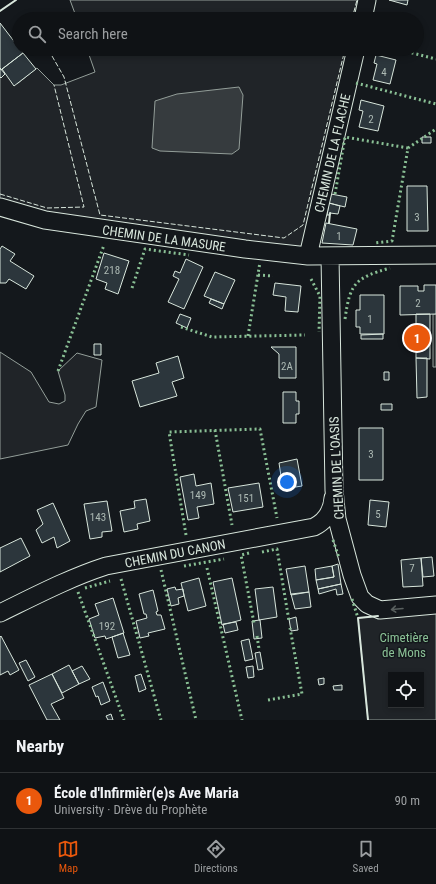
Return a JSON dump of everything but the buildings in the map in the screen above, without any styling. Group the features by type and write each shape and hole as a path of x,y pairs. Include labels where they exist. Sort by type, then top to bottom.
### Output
{"street":[{"path":"364,12 367,0"},
{"name":"CHEMIN DE LA FLACHE","path":"308,256 354,56"},
{"name":"CHEMIN DE LA MASURE","path":"0,207 52,221 245,249 308,256 436,255"},
{"name":"CHEMIN DE L'OASIS","path":"330,256 334,490 337,519 354,581 360,598 367,604 380,610 436,605"},
{"name":"CHEMIN DU CANON","path":"0,613 61,583 86,572 106,566 314,527 321,523 329,515 333,503 334,490"}],"green space":[{"path":"70,0 367,0 364,12 74,12"},
{"path":"89,56 354,56 308,256 0,207 0,61 17,84 37,68 54,85 61,85 95,72"},
{"path":"0,352 31,372 49,402 59,404 65,401 65,395 58,371 77,353 102,360 96,407 86,411 68,445 0,459"},
{"name":"Cimetière de Mons","path":"436,611 436,720 368,720 358,618"}],"shaded area":[{"path":"239,87 243,95 239,149 232,154 160,151 152,148 155,101 177,94"},
{"path":"433,314 436,314 436,367 433,367"}],"hedge":[{"path":"424,56 436,59"},
{"path":"356,83 436,104"},
{"path":"408,148 436,129"},
{"path":"335,194 345,137 408,148 392,241 374,243"},
{"path":"58,371 104,245"},
{"path":"132,288 145,249 189,255"},
{"path":"248,336 260,262"},
{"path":"345,319 349,297 356,284 369,275 390,268"},
{"path":"258,275 273,276"},
{"path":"311,279 320,296 319,332"},
{"path":"181,327 212,337 305,335"},
{"path":"186,535 169,432 260,429 277,518"},
{"path":"215,430 232,525"},
{"path":"333,540 339,558"},
{"path":"262,552 277,549 289,621"},
{"path":"249,553 241,555 254,623"},
{"path":"184,566 224,559"},
{"path":"207,568 242,720"},
{"path":"161,570 196,720"},
{"path":"121,579 161,720"},
{"path":"85,588 110,581"},
{"path":"78,592 124,720"},
{"path":"352,599 358,618"},
{"path":"268,700 302,694 290,628"},
{"path":"257,636 259,649"}],"fence":[{"path":"354,12 357,0"},
{"path":"52,56 64,77 100,215 284,238 303,225 343,56"},
{"path":"0,194 47,208 84,207 54,85"}],"wall":[{"path":"0,11 16,0"},
{"path":"329,223 330,213"},
{"path":"368,720 358,618 378,616"}],"place":[{"name":"École d'Infirmièr(e)s Ave Maria","path":"417,338"}]}
